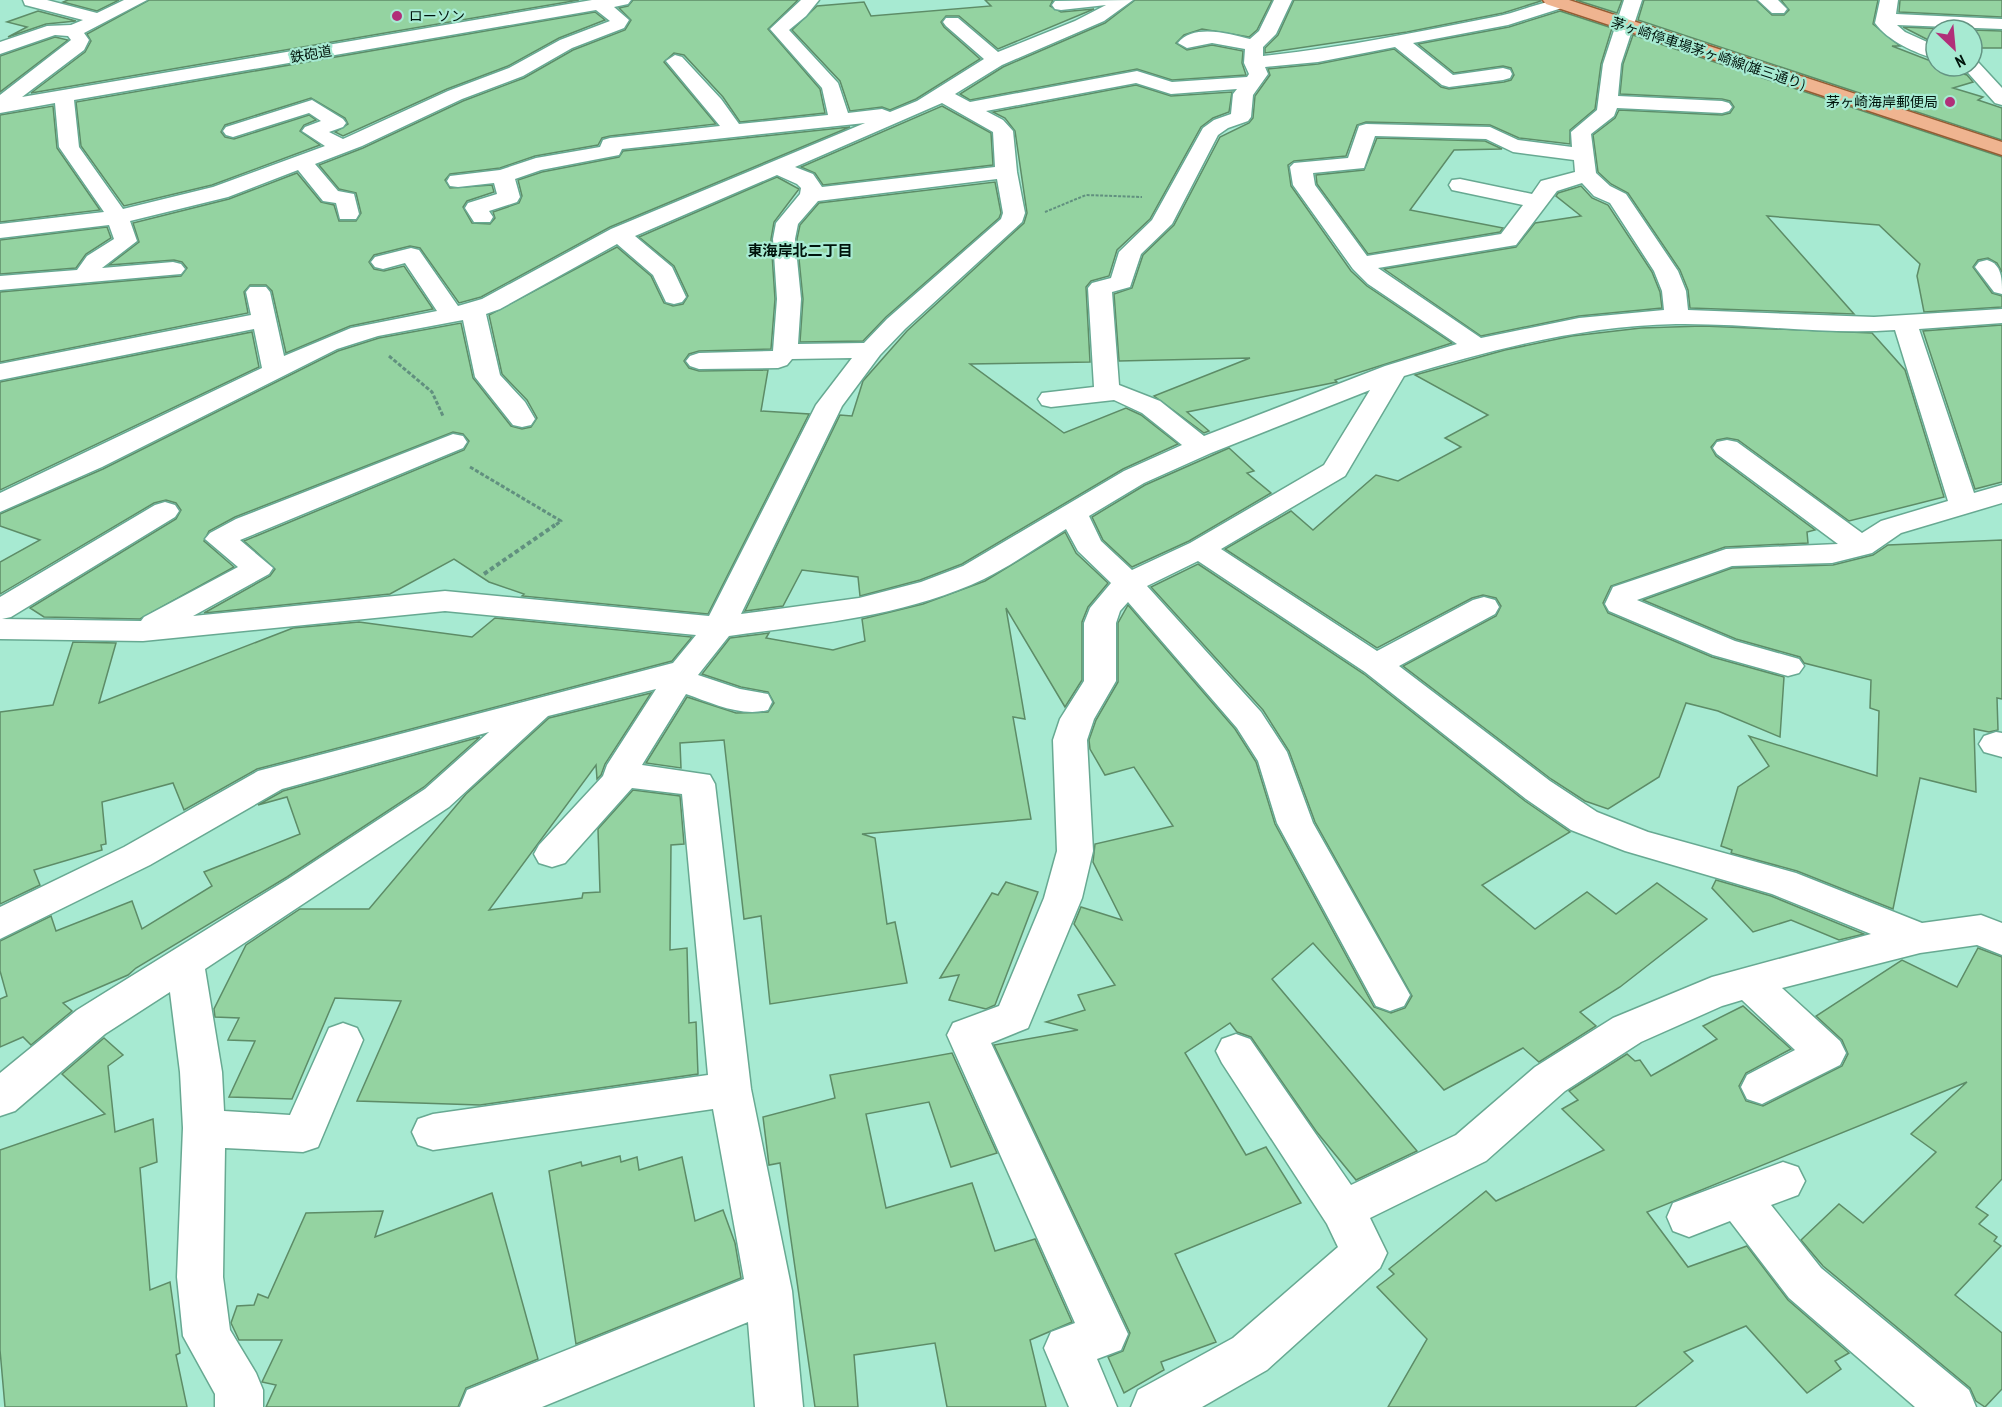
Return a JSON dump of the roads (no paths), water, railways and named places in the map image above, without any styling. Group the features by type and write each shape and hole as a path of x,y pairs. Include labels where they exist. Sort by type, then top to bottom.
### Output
{"main road":[{"name":"茅ヶ崎停車場茅ヶ崎線(雄三通り)","path":"1555,1 2002,149"}],"street":[{"path":"0,48 53,30 74,31 138,0"},
{"name":"鉄砲道","path":"8,106 622,0"},
{"path":"810,0 800,12 779,29 831,87 839,118"},
{"path":"1061,5 1107,0"},
{"path":"0,503 85,467 151,431 339,339 362,332 463,313 510,296 619,234 899,116 942,95 966,76 996,60 1102,15 1124,0"},
{"path":"1107,392 1100,288 1122,282 1131,252 1161,224 1210,132 1221,124 1241,117 1243,94 1253,64 1283,0"},
{"path":"1633,0 1612,64 1610,102 1607,112 1581,132 1586,165 1602,191 1618,200 1666,271 1674,291 1677,317"},
{"path":"1889,0 1884,23 1899,36 1924,47"},
{"path":"31,1 98,19"},
{"path":"969,108 1137,77 1171,88 1253,64 1318,56 1508,20 1555,1"},
{"path":"0,231 118,217 195,200 342,147 455,95 516,72 581,38 618,24 620,20 600,4"},
{"path":"1886,19 2002,24"},
{"path":"952,22 996,60"},
{"path":"8,106 7,99 78,46 80,40 74,31"},
{"path":"1187,43 1200,37 1213,36 1253,64"},
{"path":"1399,41 1449,81 1503,74"},
{"path":"675,61 714,103 734,131"},
{"path":"1984,68 2002,69"},
{"path":"1982,78 2002,99"},
{"path":"778,1407 769,1292 730,1089 698,784 619,774 682,676 718,627 829,405 871,350 1011,222 1014,213 1006,172 1003,130 969,108 942,95"},
{"path":"64,96 69,147 118,217 126,241 95,261 84,276"},
{"path":"1610,102 1722,107"},
{"path":"233,131 312,106 336,123 312,131 342,147"},
{"path":"458,181 503,176 536,164 612,151 610,144 839,118 899,116"},
{"path":"1477,346 1376,279 1361,264 1304,185 1301,167 1357,164 1366,130 1490,133 1513,146 1586,165"},
{"path":"301,161 331,196 346,198 348,214"},
{"path":"1361,264 1508,240 1549,186 1586,165"},
{"path":"699,361 778,360 785,352 789,299 784,239 788,223 811,195 812,188 805,178 777,168"},
{"path":"811,195 1006,172"},
{"path":"482,217 476,208 509,197 503,176"},
{"path":"1460,185 1537,202"},
{"path":"619,234 664,272 674,297"},
{"path":"383,262 411,255 463,313 488,377 516,408 522,419"},
{"path":"1987,267 2002,286"},
{"path":"0,283 173,269"},
{"path":"258,291 275,371"},
{"path":"0,629 143,631 446,601 718,627 859,608 932,589 974,572 1134,477 1201,447 1394,371 1477,346 1579,325 1677,317 1905,323 2002,316"},
{"path":"0,372 264,320"},
{"path":"1905,323 1964,505"},
{"path":"785,352 871,350"},
{"path":"1093,1407 1068,1348 1104,1334 967,1035 1014,1017 1063,898 1075,851 1070,740 1077,718 1100,681 1100,623 1105,608 1128,583 1200,549 1335,470 1394,371"},
{"path":"1051,399 1117,392 1151,407 1201,447"},
{"path":"143,631 258,568 220,539 246,525 453,442"},
{"path":"1727,448 1862,547"},
{"path":"1788,666 1724,648 1620,604 1624,594 1726,558 1744,555 1832,554 1862,547 1891,527 2002,494"},
{"path":"0,610 165,511"},
{"path":"1073,512 1088,545 1128,583 1249,720 1275,760 1295,823 1390,995"},
{"path":"1200,549 1376,665 1538,790 1584,821 1638,842 1784,882 1920,938"},
{"path":"1376,665 1484,607"},
{"path":"0,924 136,856 270,780 537,708 682,676 737,700 756,702"},
{"path":"0,1098 91,1022 301,889 437,798 537,708"},
{"path":"552,854 624,775"},
{"path":"1343,1210 1471,1148 1550,1079 1627,1030 1712,993 1841,956 1920,938 1981,930 2002,940"},
{"path":"185,963 201,1072 204,1128 200,1277 205,1324 207,1336 239,1390 239,1407"},
{"path":"1749,982 1826,1053 1762,1087"},
{"path":"204,1128 303,1134 343,1040"},
{"path":"1155,1407 1250,1354 1364,1253 1343,1210 1236,1051"},
{"path":"433,1132 730,1089"},
{"path":"1689,1217 1783,1181"},
{"path":"1738,1198 1805,1283 1952,1407"},
{"path":"484,1407 769,1292"}],"place":[{"name":"ローソン","path":"397,16"},
{"name":"茅ヶ崎海岸郵便局","path":"1950,102"}],"district":[{"name":"東海岸北二丁目","path":"800,251"}]}
